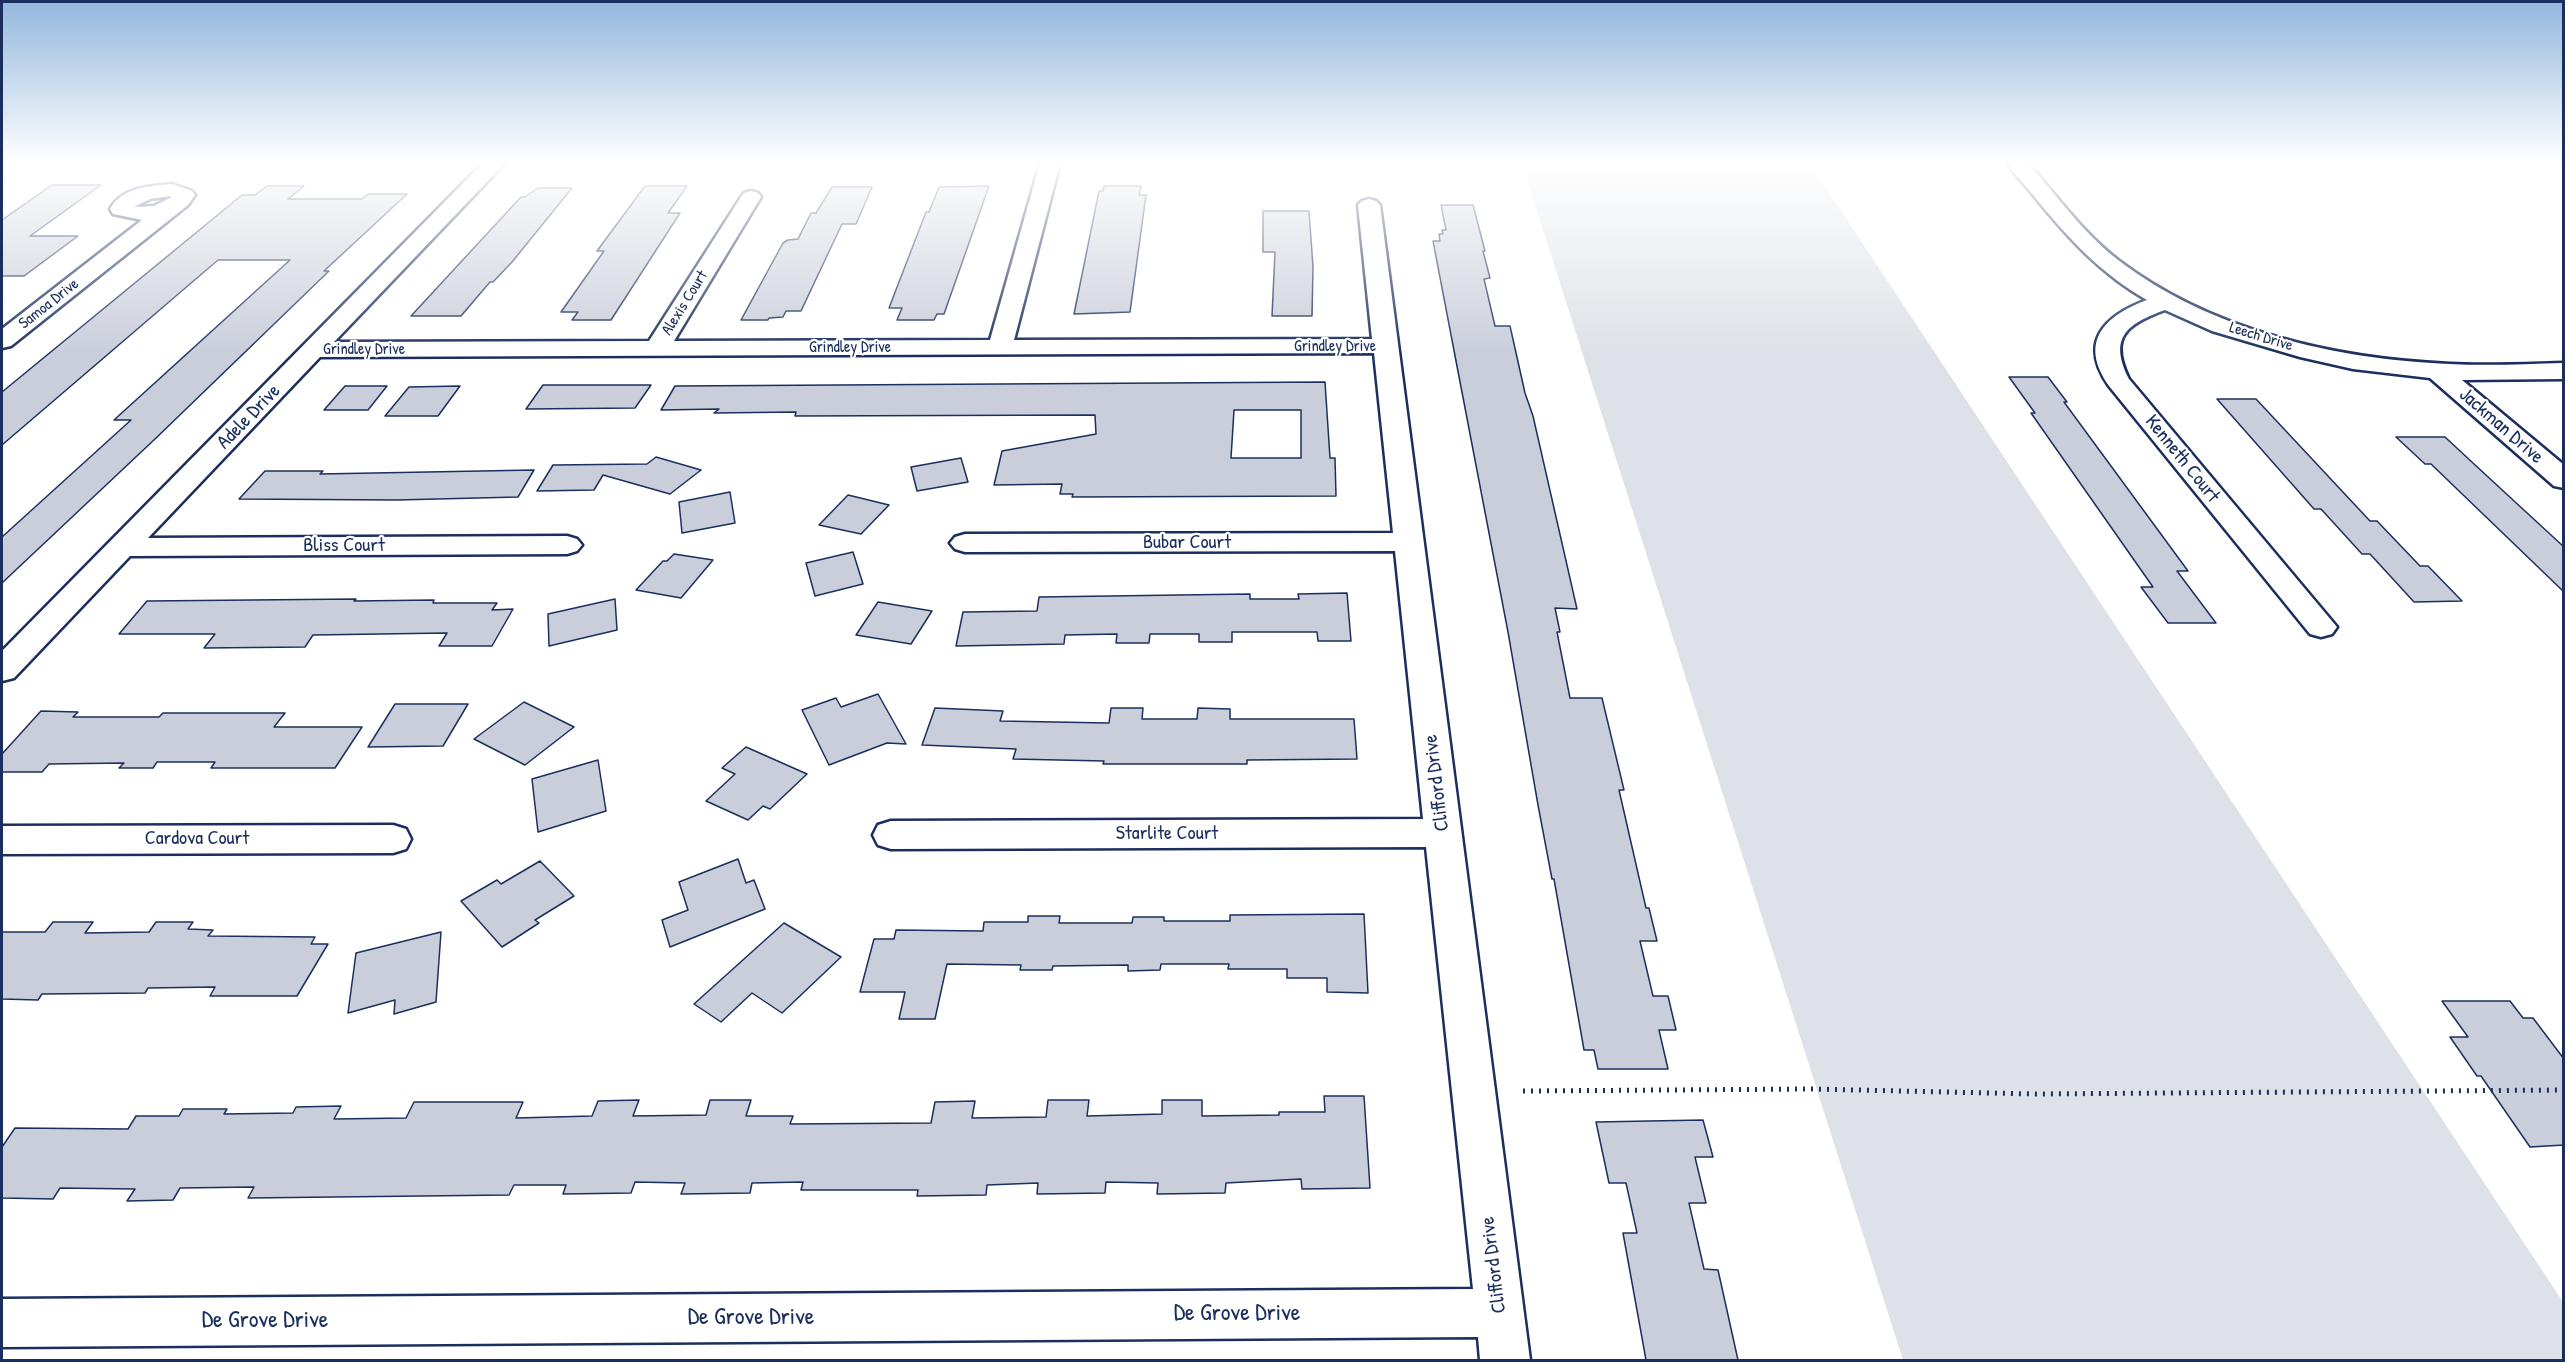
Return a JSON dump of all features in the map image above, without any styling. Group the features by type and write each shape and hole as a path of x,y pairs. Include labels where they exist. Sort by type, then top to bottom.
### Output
{"street":[{"name":"Samoa Drive","path":"2,341 135,227"},
{"name":"Adele Drive","path":"2,670 434,227"},
{"name":"Alexis Court","path":"657,349 732,227"},
{"path":"1000,348 1033,227"},
{"name":"Clifford Drive","path":"1371,227 1505,1360"},
{"name":"Leech Drive","path":"2075,227 2108,263 2146,290 2225,326 2270,342 2367,363 2439,372 2564,371"},
{"name":"Kenneth Court","path":"2166,301 2142,310 2119,325 2111,335 2107,346 2105,357 2109,367 2118,381 2320,627"},
{"name":"Grindley Drive","path":"314,350 1385,346"},
{"name":"Jackman Drive","path":"2439,372 2564,480"},
{"name":"Bubar Court","path":"965,543 1409,542"},
{"name":"Bliss Court","path":"121,547 567,545"},
{"name":"Starlite Court","path":"891,836 1443,833"},
{"name":"Cardova Court","path":"2,840 393,839"},
{"name":"De Grove Drive","path":"2,1323 1500,1313"}],"path":[{"path":"1523,1091 1811,1089 2047,1094 2564,1090"}],"shaded area":[{"path":"1542,227 1851,227 2563,1302 2563,1360 1903,1360"}],"building":[{"path":"2,227 43,227 30,236 78,236 24,276 2,276"},
{"path":"204,227 372,227 155,439 2,583 2,537 131,420 114,420 290,260 218,260 2,445 2,392"},
{"path":"494,227 541,227 512,262 493,282 490,282 461,316 411,316"},
{"path":"615,227 671,227 611,320 572,320 578,312 561,312 604,251 597,251"},
{"path":"804,227 841,227 801,311 786,311 783,317 768,320 741,320 783,243 798,239"},
{"path":"920,227 975,227 944,314 937,314 934,320 897,320 902,308 889,308"},
{"path":"1092,227 1142,227 1130,312 1074,314"},
{"path":"1263,227 1310,227 1313,267 1312,316 1272,316 1275,252 1263,252"},
{"path":"1445,227 1479,227 1490,278 1484,279 1495,326 1510,326 1577,609 1555,608 1560,632 1557,632 1570,698 1602,698 1624,790 1619,790 1646,908 1649,908 1657,941 1640,941 1653,996 1668,996 1676,1030 1659,1030 1668,1069 1598,1069 1594,1050 1584,1050 1508,632 1433,241 1440,241 1439,234 1443,234 1442,230 1446,230"},
{"path":"2009,377 2048,377 2188,571 2177,571 2216,623 2168,623 2141,587 2153,587 2031,413 2035,413"},
{"path":"1325,382 1330,458 1335,458 1336,496 1072,497 1073,494 1060,494 1062,484 994,485 1002,451 1096,434 1095,415 795,416 796,412 714,413 719,409 661,410 675,386","holes":["1234,410 1301,410 1301,458 1231,458"]},
{"path":"543,385 651,385 635,408 526,409"},
{"path":"345,386 387,386 368,410 324,410"},
{"path":"460,386 438,416 385,416 409,387"},
{"path":"2217,399 2256,399 2370,521 2377,521 2420,566 2428,566 2462,601 2414,602 2370,554 2362,554 2321,509 2314,509"},
{"path":"2396,437 2445,437 2564,547 2564,592 2431,464 2425,464"},
{"path":"656,457 701,470 670,494 603,475 594,490 537,491 553,465 647,464"},
{"path":"961,458 968,482 917,491 911,467"},
{"path":"534,470 518,497 397,500 239,499 265,471 323,471 320,474"},
{"path":"730,492 735,523 682,533 679,502"},
{"path":"848,495 889,505 861,534 819,525"},
{"path":"853,552 863,584 815,596 806,563"},
{"path":"674,554 713,560 681,598 636,590 663,561 667,561"},
{"path":"1347,593 1351,641 1318,641 1317,632 1232,632 1232,642 1199,642 1199,634 1150,634 1149,643 1116,643 1117,634 1065,635 1064,644 956,646 963,612 1037,611 1039,597 1250,594 1250,599 1299,599 1298,594"},
{"path":"356,599 354,601 434,600 433,603 497,603 492,610 513,609 492,646 439,646 447,633 313,635 305,647 204,648 215,634 119,634 147,601"},
{"path":"615,599 617,630 549,646 548,614"},
{"path":"878,602 932,611 911,644 856,635"},
{"path":"878,694 906,744 887,743 829,765 802,710 836,698 841,707"},
{"path":"524,702 574,727 525,765 474,739"},
{"path":"395,704 468,704 443,746 368,747"},
{"path":"935,708 1003,711 1000,721 1109,723 1111,708 1143,708 1142,719 1197,719 1198,708 1230,709 1230,719 1354,719 1357,759 1247,760 1247,764 1103,764 1104,761 1013,759 1016,749 922,745"},
{"path":"41,711 78,712 73,717 159,717 163,713 285,713 274,727 362,727 335,768 211,768 215,762 157,762 153,768 119,768 124,763 49,764 42,772 2,772 2,754"},
{"path":"746,747 807,774 770,809 763,806 748,820 706,801 735,774 722,768"},
{"path":"598,760 606,811 538,832 532,779"},
{"path":"738,859 746,883 754,880 765,909 670,947 662,920 688,910 679,882"},
{"path":"540,861 574,896 535,920 539,923 502,947 461,901 497,880 501,884"},
{"path":"1364,914 1368,993 1327,992 1327,978 1287,978 1287,969 1228,969 1229,964 1161,964 1160,970 1128,971 1128,965 1053,966 1052,970 1020,970 1021,965 947,964 935,1019 899,1019 905,992 860,992 874,939 894,939 896,930 983,931 984,922 1028,922 1028,916 1060,916 1059,923 1132,923 1133,917 1164,917 1164,921 1230,921 1230,915"},
{"path":"53,922 93,922 85,933 149,932 156,922 193,922 188,929 213,930 208,936 315,937 311,944 328,944 297,996 210,996 215,987 148,988 145,993 42,994 38,1000 2,999 2,932 45,932"},
{"path":"784,923 841,957 782,1013 752,993 721,1022 694,1004"},
{"path":"441,932 436,1002 394,1014 395,1000 348,1013 356,953"},
{"path":"2442,1001 2510,1001 2523,1018 2533,1018 2564,1059 2564,1145 2530,1147 2481,1076 2477,1076 2450,1037 2468,1037"},
{"path":"1324,1096 1364,1096 1370,1188 1302,1189 1301,1179 1226,1183 1225,1193 1157,1194 1158,1183 1106,1182 1105,1193 1037,1194 1038,1183 987,1185 986,1195 917,1196 918,1190 801,1190 803,1182 752,1183 750,1193 681,1194 685,1183 635,1182 631,1193 563,1194 566,1185 514,1185 509,1195 248,1198 254,1187 180,1188 173,1200 127,1201 135,1189 60,1188 53,1199 2,1198 2,1147 15,1128 128,1129 136,1116 179,1116 183,1109 227,1109 224,1114 293,1113 296,1107 341,1106 334,1119 406,1118 414,1102 523,1102 516,1118 592,1116 598,1101 639,1100 633,1116 706,1115 710,1100 751,1100 746,1116 793,1116 790,1124 931,1123 935,1102 975,1101 972,1118 1046,1117 1048,1100 1089,1100 1087,1116 1162,1114 1162,1100 1202,1100 1202,1116 1279,1115 1279,1112 1325,1112"},
{"path":"1703,1120 1713,1157 1695,1157 1706,1203 1689,1203 1704,1269 1718,1270 1738,1360 1646,1360 1623,1233 1637,1233 1626,1183 1609,1183 1596,1122"}]}
